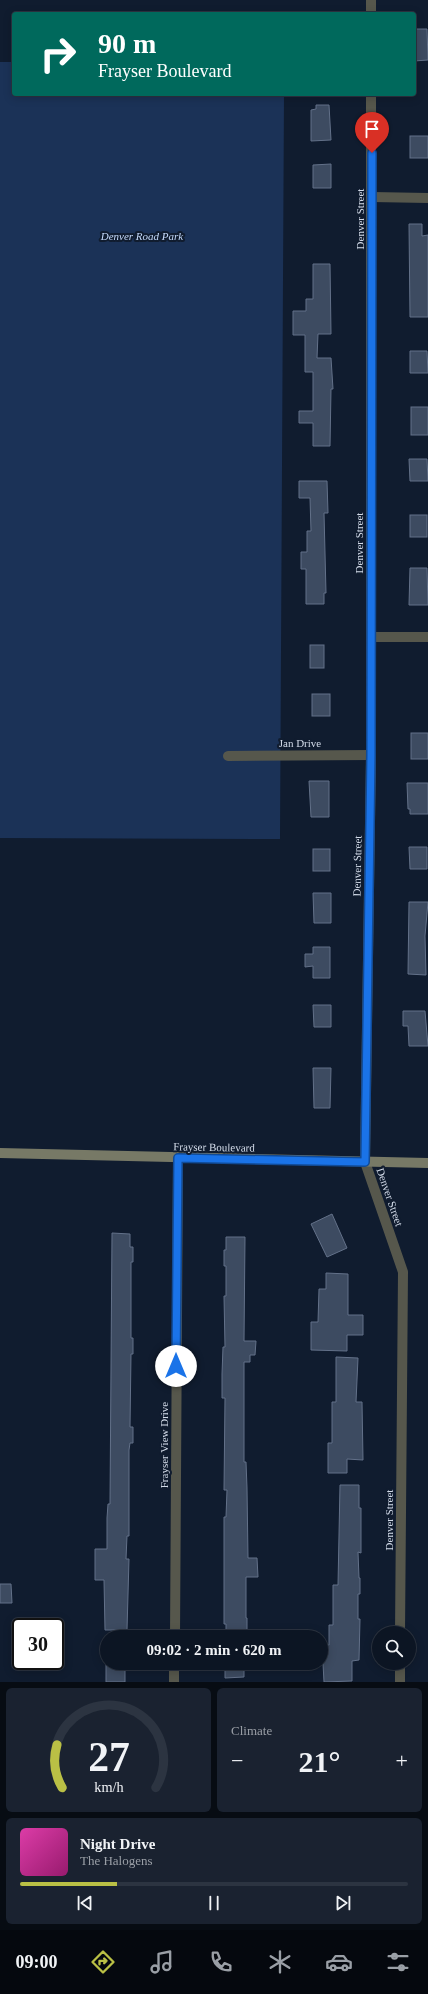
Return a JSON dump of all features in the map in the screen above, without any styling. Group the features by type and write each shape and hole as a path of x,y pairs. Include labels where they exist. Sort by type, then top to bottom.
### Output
{"main road":[{"name":"Frayser Boulevard","path":"0,1153 428,1163"}],"street":[{"path":"370,0 371,12"},
{"name":"Denver Street","path":"371,96 371,755 365,1162 403,1272 400,1626"},
{"path":"372,197 428,198"},
{"path":"371,637 428,637"},
{"name":"Jan Drive","path":"228,756 371,755"},
{"name":"Frayser View Drive","path":"175,1630 178,1158"},
{"path":"174,1670 174,1682"},
{"path":"400,1670 400,1682"}],"green space":[{"name":"Denver Road Park","path":"0,62 12,62 12,96 284,96 280,839 0,838"}],"building":[{"path":"416,29 427,29 428,60 416,61"},
{"path":"316,105 329,105 331,140 311,141 311,110 316,109"},
{"path":"410,136 428,136 428,158 410,158"},
{"path":"331,164 331,188 313,188 313,165"},
{"path":"409,224 422,224 422,236 428,235 428,317 410,317"},
{"path":"313,264 330,264 331,334 318,334 317,358 331,358 333,389 331,389 330,446 313,446 313,423 299,423 299,411 313,411 313,372 305,372 305,335 293,335 293,311 306,311 306,299 313,299"},
{"path":"410,351 427,351 428,373 410,373"},
{"path":"411,407 428,407 428,435 411,435"},
{"path":"409,459 427,459 428,481 410,481"},
{"path":"299,481 327,481 328,513 324,513 326,593 324,593 324,604 306,604 306,569 301,569 301,552 307,552 307,531 311,531 310,498 299,498"},
{"path":"410,515 427,515 427,537 410,537"},
{"path":"410,568 427,568 428,605 409,605"},
{"path":"310,645 324,645 324,668 310,668"},
{"path":"312,694 330,694 330,716 312,716"},
{"path":"411,733 428,733 428,759 411,759"},
{"path":"309,781 329,781 329,817 311,817"},
{"path":"407,783 428,783 428,814 410,814 410,809 408,809"},
{"path":"409,847 427,847 427,869 410,869"},
{"path":"313,849 330,849 330,871 313,871"},
{"path":"313,893 331,893 331,923 314,923"},
{"path":"409,902 428,902 425,936 426,975 408,974"},
{"path":"313,947 330,947 330,978 313,978 313,966 305,967 305,954 313,954"},
{"path":"313,1005 331,1005 331,1027 314,1027"},
{"path":"403,1011 425,1011 428,1046 409,1046 408,1026 403,1026"},
{"path":"313,1068 331,1068 330,1108 314,1108"},
{"path":"332,1214 347,1248 327,1257 311,1224"},
{"path":"112,1233 130,1234 130,1247 133,1247 133,1262 131,1262 131,1338 133,1338 133,1354 131,1354 130,1427 133,1427 133,1443 130,1443 129,1450 129,1536 127,1536 126,1559 129,1559 127,1630 105,1630 104,1580 95,1580 95,1549 107,1549 107,1518 108,1504 110,1504"},
{"path":"226,1237 245,1237 244,1341 256,1341 255,1355 250,1355 250,1362 244,1362 244,1462 246,1462 248,1558 257,1558 258,1577 246,1577 247,1630 226,1630 226,1624 224,1624 224,1517 226,1517 227,1490 224,1490 225,1398 222,1398 222,1374 223,1347 225,1347 224,1296 226,1296 226,1266 224,1266 224,1250 226,1250"},
{"path":"326,1273 348,1274 348,1315 363,1315 363,1335 347,1335 347,1351 311,1350 311,1322 318,1322 319,1289 326,1289"},
{"path":"336,1357 358,1358 356,1402 362,1402 363,1460 347,1459 347,1473 328,1473 328,1443 332,1443 332,1402 336,1402"},
{"path":"340,1485 359,1485 359,1508 361,1508 361,1553 358,1552 360,1578 360,1594 358,1594 358,1619 360,1619 359,1660 352,1661 352,1681 324,1682 323,1670 328,1670 329,1625 333,1625 333,1585 338,1585"},
{"path":"0,1584 11,1584 12,1603 0,1603"},
{"path":"106,1670 125,1670 125,1682 106,1682"},
{"path":"225,1670 244,1670 244,1677 225,1678"}],"route":[{"path":"176,1366 178,1158 365,1162 371,755 372,153"}]}
